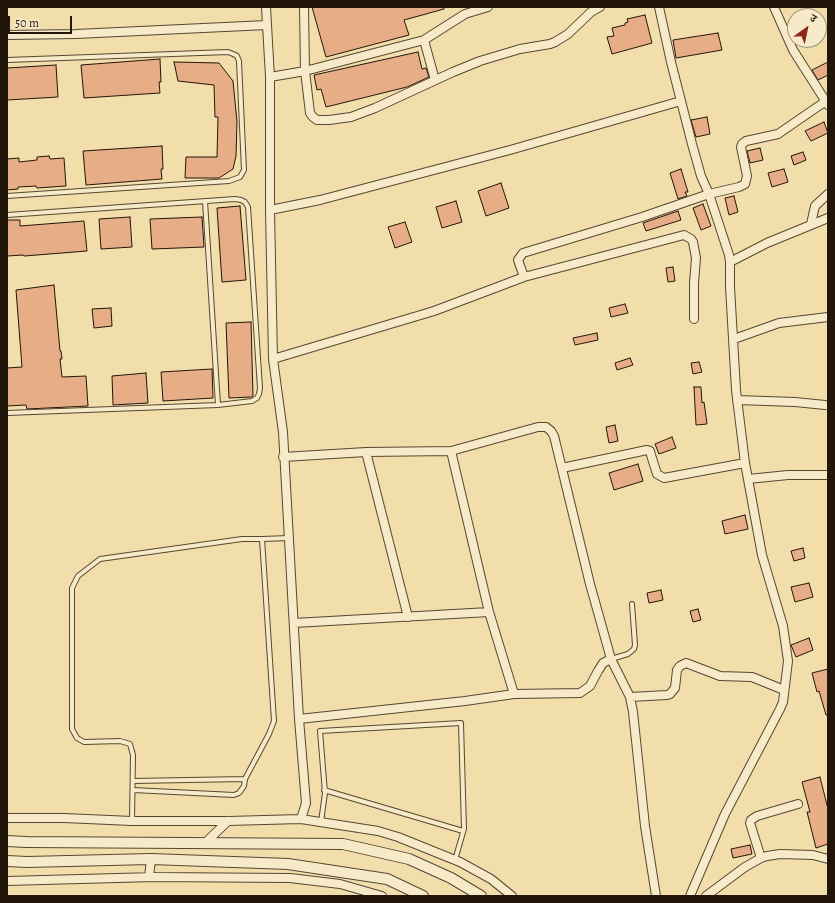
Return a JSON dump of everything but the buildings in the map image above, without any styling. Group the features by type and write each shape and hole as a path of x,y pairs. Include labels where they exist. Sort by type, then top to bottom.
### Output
{"street":[{"path":"266,7 270,77 270,210 273,360 283,432 306,802 301,819"},
{"path":"304,7 305,71 310,113 317,120 351,117 375,108 480,61 520,49 550,44 568,34 591,12 600,7"},
{"path":"270,77 305,71 424,40 458,17 488,7"},
{"path":"659,7 681,101 701,176 709,194 728,250 730,262 730,287 737,400 745,463 762,555 784,632 788,661 783,702 725,814 690,896"},
{"path":"524,277 518,260 523,253 745,184 747,176 741,147 744,142 778,134 827,103 793,50 774,7"},
{"path":"7,35 84,34 267,25"},
{"path":"424,40 435,80"},
{"path":"270,210 320,200 488,156 681,101"},
{"path":"812,224 815,206 828,194"},
{"path":"730,262 767,243 828,218"},
{"path":"273,360 434,312 524,277 684,235 692,238 696,258 694,282 694,319"},
{"path":"734,339 779,323 828,317"},
{"path":"737,400 795,402 825,405"},
{"path":"284,457 366,452 451,451 538,427 546,427 551,430 554,436 590,584 611,659 630,697 656,896"},
{"path":"562,468 647,450 650,451 657,474 664,478 745,463"},
{"path":"451,451 489,612 514,694"},
{"path":"366,452 408,617"},
{"path":"748,479 788,475 828,476"},
{"path":"294,623 489,612"},
{"path":"300,719 465,701 514,694 580,693 590,686 603,663 611,659"},
{"path":"630,697 670,694 675,688 677,670 680,666 686,663 720,676 752,677 784,690"},
{"path":"760,858 750,823 751,820 757,816 798,804"},
{"path":"7,818 64,818 132,821 301,819 321,822 388,834 455,860 491,879 512,896"},
{"path":"206,842 228,821"},
{"path":"7,841 344,844 409,859 451,878 481,896"},
{"path":"706,896 745,867 760,858 788,854 813,855 828,859"},
{"path":"149,877 151,860"},
{"path":"7,861 151,860 295,864 387,879 423,896"},
{"path":"7,881 149,877 290,878 340,884 382,896"}],"lane":[{"path":"7,60 228,52 233,54 237,56 240,61 244,170 240,177 229,181 7,196"},
{"path":"7,215 235,199 245,202 248,207 260,388 257,398 252,401 218,405 7,413"},
{"path":"205,201 218,405"},
{"path":"132,821 134,754 130,744 120,741 84,742 77,738 72,729 72,588 78,576 100,559 242,539 289,538"},
{"path":"133,790 234,795 244,786 245,779 269,734 274,721 262,539"},
{"path":"611,659 628,654 634,649 632,604"},
{"path":"321,822 324,790 320,731 461,722 463,831 455,860"},
{"path":"133,781 245,779"},
{"path":"324,790 463,831"}]}
